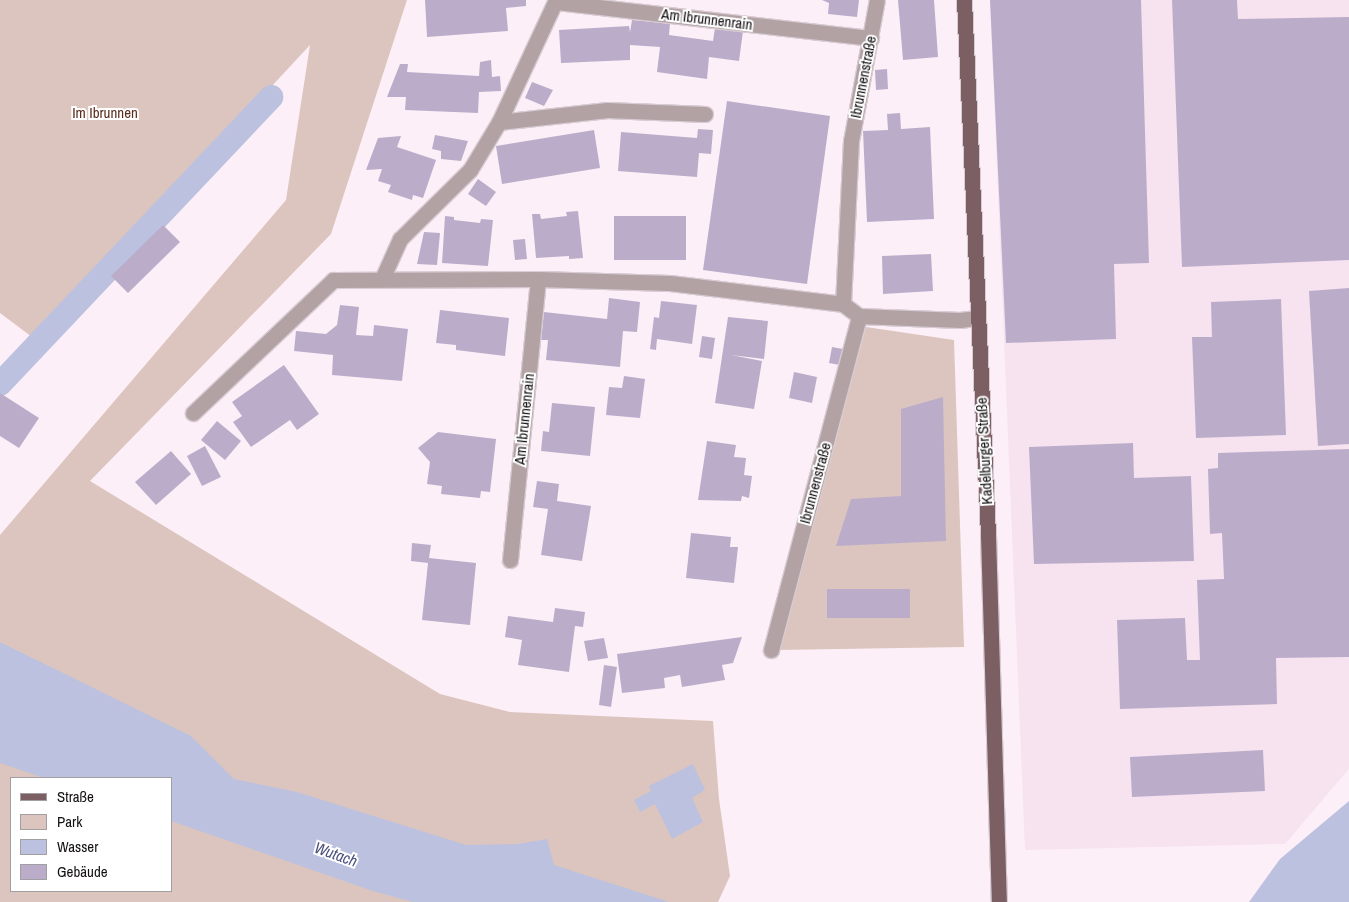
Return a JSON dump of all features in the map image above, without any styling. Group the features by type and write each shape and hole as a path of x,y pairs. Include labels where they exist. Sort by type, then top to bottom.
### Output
{"main road":[{"name":"Kadelburger Straße","path":"964,0 988,534 999,902"}],"street":[{"name":"Ibrunnenstraße","path":"843,304 852,141 877,0"},
{"name":"Am Ibrunnenrain","path":"382,278 400,239 470,170 499,122 555,2 871,38"},
{"path":"499,122 607,110 705,114"},
{"path":"193,414 333,280 382,278 538,279 670,283 843,304 859,316 960,320 977,318"},
{"name":"Am Ibrunnenrain","path":"510,560 538,279"},
{"name":"Ibrunnenstraße","path":"771,650 859,316"}],"shaded area":[{"path":"990,0 1349,0 1349,769 1285,844 1025,850"}],"green space":[{"name":"Im Ibrunnen","path":"0,0 407,0 331,234 90,481 440,694 510,712 713,721 719,799 730,876 718,902 0,902 0,535 286,200 310,45 36,340 0,313"},
{"path":"866,327 954,340 964,647 777,650"}],"water":[{"name":"Wutach","path":"0,642 191,736 234,779 297,792 466,845 518,844 547,839 554,865 669,902 413,902 373,891 172,821 172,777 41,777 0,763"},
{"path":"693,764 705,790 692,798 703,822 672,839 655,804 640,812 634,800 651,791 649,786"},
{"path":"1349,801 1349,902 1249,902 1280,859"}],"building":[{"path":"425,0 526,0 526,6 506,8 508,31 427,37"},
{"path":"822,0 859,0 857,17 828,14 829,3"},
{"path":"898,0 934,0 938,57 903,60"},
{"path":"990,0 1141,0 1149,263 1114,264 1116,339 1006,343"},
{"path":"1172,0 1237,0 1238,19 1349,17 1349,260 1182,267"},
{"path":"632,20 670,23 669,35 713,41 715,28 743,31 739,61 709,57 707,79 657,72 660,47 630,45 630,60 561,63 559,30 629,26 630,32"},
{"path":"491,60 492,77 500,76 501,91 479,92 478,113 405,110 406,97 387,97 400,64 408,64 407,72 479,76 480,62"},
{"path":"887,69 888,89 876,90 875,70"},
{"path":"532,82 553,90 544,106 525,98"},
{"path":"727,101 830,116 807,284 703,270"},
{"path":"900,113 901,129 930,127 934,219 867,222 863,131 888,130 887,114"},
{"path":"698,129 713,130 711,154 699,153 697,177 618,171 621,132 697,138"},
{"path":"594,130 600,168 502,184 496,146"},
{"path":"435,135 468,141 461,161 441,159 441,151 432,149"},
{"path":"401,136 397,147 436,160 423,198 413,195 412,200 388,192 391,185 378,181 382,169 366,170 378,138"},
{"path":"478,179 496,192 486,206 468,194"},
{"path":"578,211 583,258 569,259 569,256 536,258 532,214 540,214 541,219 567,216 566,212"},
{"path":"445,216 454,217 454,220 480,223 481,219 493,220 488,266 442,263"},
{"path":"614,216 686,216 686,260 614,260"},
{"path":"163,225 180,242 128,293 111,276"},
{"path":"424,232 440,233 437,265 417,264"},
{"path":"525,239 527,259 515,260 513,240"},
{"path":"931,254 933,291 883,294 882,256"},
{"path":"1349,288 1349,444 1318,446 1309,291"},
{"path":"609,298 640,302 637,332 623,331 620,367 546,360 548,340 541,340 544,312 607,319"},
{"path":"1281,299 1286,435 1196,438 1192,337 1212,337 1211,302"},
{"path":"661,301 697,305 692,344 657,339 656,350 650,349 654,317 659,318"},
{"path":"340,305 359,307 356,335 373,336 374,325 408,329 402,381 332,375 333,355 294,351 296,331 326,334 337,325"},
{"path":"440,310 509,318 505,356 456,350 456,345 436,343"},
{"path":"728,317 768,321 764,359 731,355 762,361 754,409 715,403"},
{"path":"702,336 715,338 712,359 699,357"},
{"path":"832,347 843,349 840,365 829,363"},
{"path":"284,365 319,414 297,430 290,420 251,447 233,422 242,416 232,402"},
{"path":"794,372 817,377 812,403 789,398"},
{"path":"624,376 645,379 640,418 606,415 609,387 622,388"},
{"path":"0,393 39,418 19,448 0,436"},
{"path":"943,397 946,541 836,546 851,499 901,496 901,409"},
{"path":"552,403 595,407 590,456 541,451 543,431 549,432"},
{"path":"217,421 241,441 225,460 201,440"},
{"path":"438,432 496,439 490,492 481,491 480,498 441,494 442,486 427,484 430,462 418,448"},
{"path":"707,441 736,445 734,457 746,458 744,475 752,476 749,498 742,496 741,501 698,500"},
{"path":"1133,443 1134,478 1191,476 1194,561 1034,564 1029,447"},
{"path":"205,446 221,477 202,486 187,456"},
{"path":"1349,449 1349,657 1276,658 1277,704 1120,709 1117,620 1185,618 1187,660 1200,660 1197,580 1224,579 1222,533 1210,534 1208,469 1218,468 1218,453"},
{"path":"171,451 191,474 156,505 135,482"},
{"path":"537,481 559,484 557,501 591,506 582,561 541,555 548,509 533,507"},
{"path":"691,533 731,537 730,547 738,547 734,583 686,578"},
{"path":"412,543 431,545 429,558 476,563 470,625 422,620 428,563 411,561"},
{"path":"827,589 910,589 910,618 827,618"},
{"path":"555,608 585,612 583,627 575,626 569,672 518,665 522,640 505,637 508,616 553,622"},
{"path":"742,637 733,663 722,665 725,680 682,687 680,675 664,678 665,688 622,693 617,654"},
{"path":"604,638 608,658 588,661 584,641"},
{"path":"604,665 617,667 611,707 599,705"},
{"path":"1263,750 1265,791 1132,797 1130,757"}],"waterway":[{"path":"0,384 271,97"}]}
